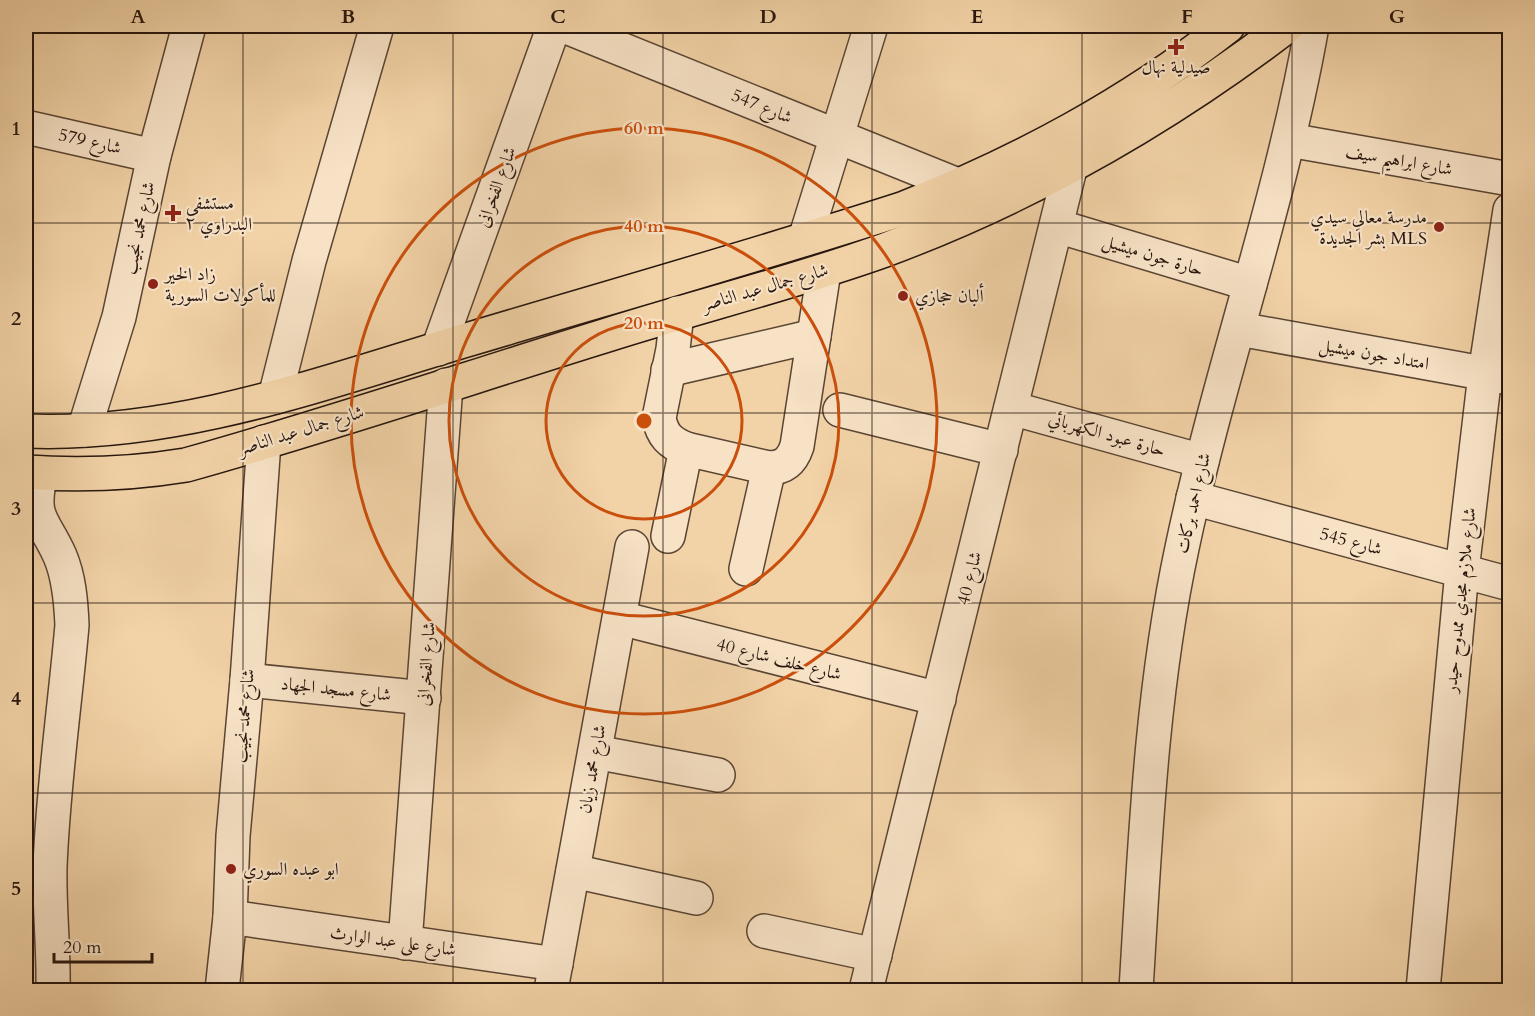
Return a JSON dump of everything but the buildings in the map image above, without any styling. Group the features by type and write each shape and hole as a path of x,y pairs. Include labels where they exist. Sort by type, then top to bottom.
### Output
{"main road":[{"name":"شارع جمال عبد الناصر","path":"26,431 84,430 160,422 214,413 275,397 902,209 1017,160 1077,128 1135,93 1191,55 1228,26"},
{"name":"شارع جمال عبد الناصر","path":"33,473 109,475 186,465 677,313 824,271 950,224 1108,146 1172,108 1287,26"}],"street":[{"name":"شارع محمد نجيب","path":"84,430 118,317 154,156 189,26"},
{"path":"275,397 312,250 377,26"},
{"name":"شارع الفخرانى","path":"438,348 554,26"},
{"name":"شارع 547","path":"564,26 960,186"},
{"path":"805,239 871,26"},
{"name":"شارع احمد بركات","path":"1136,990 1149,785 1172,604 1193,498 1289,140 1312,26"},
{"name":"شارع 579","path":"26,127 154,156"},
{"name":"شارع ابراهيم سيف","path":"1289,140 1509,179"},
{"name":"شارع 40","path":"866,990 1071,165"},
{"name":"شارع ملازم مجدي ممدوح حيدر","path":"1423,990 1462,571 1497,376 1509,210"},
{"name":"حارة جون ميشيل","path":"1057,226 1250,284"},
{"path":"677,313 673,349 659,418 661,429 667,439 676,446 686,449 777,468 791,460 797,447 824,271"},
{"name":"امتداد جون ميشيل","path":"1239,329 1497,376"},
{"path":"668,370 814,336"},
{"name":"شارع الفخرانى","path":"405,943 446,385"},
{"name":"حارة عبود الكهربائي","path":"1011,408 1202,461"},
{"path":"840,410 1001,450"},
{"name":"شارع محمد نجيب","path":"222,990 230,917 233,836 264,442"},
{"path":"668,536 686,449"},
{"path":"746,569 769,468"},
{"path":"33,473 39,518 60,556 66,574 71,599 72,625 50,866 52,990"},
{"name":"شارع 545","path":"1193,498 1509,584"},
{"name":"شارع محمد زيان","path":"553,977 632,547"},
{"name":"شارع خلف شارع 40","path":"620,618 939,699"},
{"name":"شارع مسجد الجهاد","path":"247,680 424,698"},
{"path":"595,752 718,775"},
{"path":"573,871 696,898"},
{"name":"شارع على عبد الوارث","path":"230,917 405,943 553,977"},
{"path":"764,931 875,955"}],"place":[{"name":"صيدلية نهال","path":"1176,47"},
{"name":"مستشفى البدراوي ٢","path":"173,213"},
{"name":"مدرسة معالي سيدي بشر الجديدة MLS","path":"1439,227"},
{"name":"زاد الخير للمأكولات السورية","path":"153,284"},
{"name":"ألبان حجازي","path":"903,296"},
{"name":"ابو عبده السوري","path":"231,869"}]}
